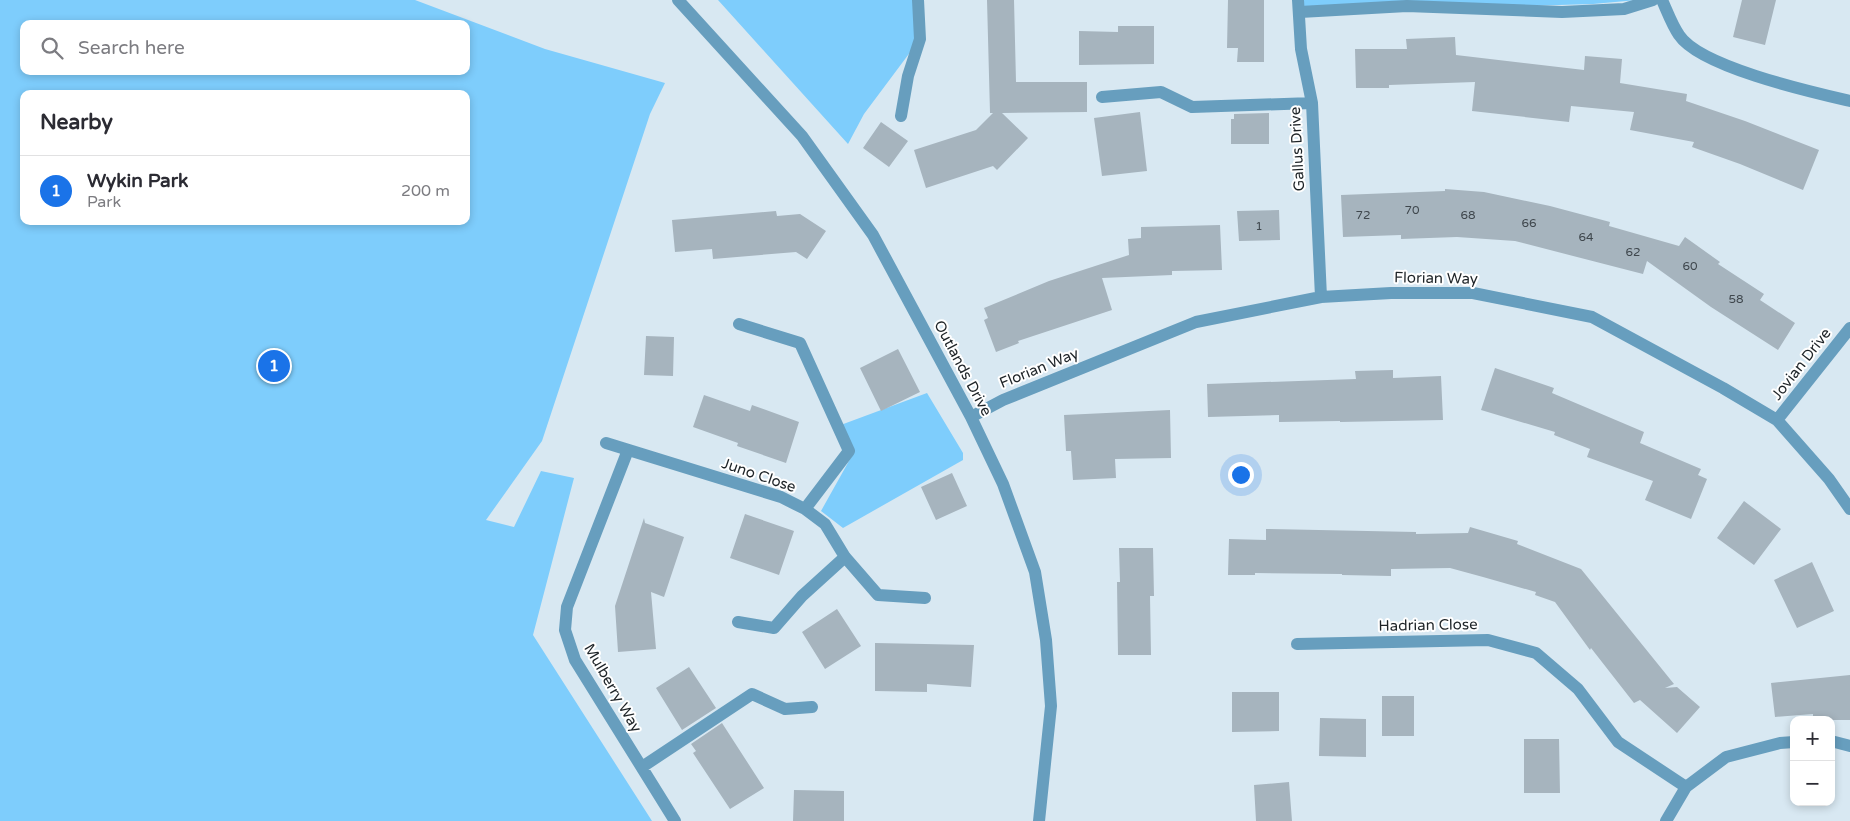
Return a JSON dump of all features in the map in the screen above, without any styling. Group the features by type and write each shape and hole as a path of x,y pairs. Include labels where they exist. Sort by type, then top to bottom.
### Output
{"street":[{"name":"Outlands Drive","path":"678,0 802,136 873,235 972,417 1003,484 1035,572 1046,640 1050,706 1039,821"},
{"path":"901,116 908,76 920,38 918,0"},
{"path":"1299,6 1407,6 1562,12 1624,9 1653,0"},
{"path":"1662,0 1679,36 1697,52 1720,64 1759,77 1850,101"},
{"name":"Gallus Drive","path":"1299,6 1301,49 1312,103 1321,297"},
{"path":"1102,96 1161,92 1192,107 1312,103"},
{"name":"Florian Way","path":"972,417 1003,400 1196,322 1321,297 1390,293 1472,293 1592,317 1723,388 1777,420 1829,478 1850,509"},
{"path":"739,324 800,343 849,451 805,509"},
{"name":"Jovian Drive","path":"1777,420 1850,328"},
{"name":"Juno Close","path":"606,443 781,497 805,509 825,524 845,557 878,595 926,598"},
{"name":"Mulberry Way","path":"628,450 567,607 565,630 575,660 675,821"},
{"path":"738,622 774,628 802,596 845,557"},
{"name":"Hadrian Close","path":"1297,644 1488,640 1536,653 1578,689 1618,742 1686,787"},
{"path":"642,767 752,694 785,709 812,707"},
{"path":"1666,821 1686,787 1726,757 1780,743 1790,742"},
{"path":"1835,742 1850,746"}],"shaded area":[{"path":"0,0 415,0 468,20 20,20 20,75 470,75 470,21 545,49 665,83 650,114 542,441 486,520 514,527 541,471 574,478 533,635 652,821 0,821"},
{"path":"718,0 915,0 920,39 864,114 848,144"},
{"path":"1301,0 1637,0 1593,4 1300,12"},
{"path":"927,393 963,453 963,460 843,528 821,511 854,452 838,426"}],"building":[{"path":"987,0 1014,0 1016,82 1087,82 1087,112 1002,113 1028,138 997,170 993,166 926,188 914,150 976,130 993,113 990,113"},
{"path":"1228,0 1264,0 1264,62 1237,62 1238,48 1227,48"},
{"path":"1742,0 1776,0 1765,45 1733,37"},
{"path":"1118,26 1154,26 1154,64 1079,65 1079,31 1118,32"},
{"path":"1455,37 1456,55 1584,70 1585,56 1622,59 1620,83 1687,94 1686,101 1745,121 1819,150 1803,190 1692,147 1694,142 1630,130 1634,112 1571,106 1569,122 1472,111 1475,82 1389,85 1389,88 1356,88 1355,49 1407,49 1406,39"},
{"path":"1140,112 1147,171 1102,176 1094,118"},
{"path":"1269,113 1269,144 1231,144 1231,119 1234,119 1234,114"},
{"path":"881,122 908,141 889,167 863,148"},
{"path":"1445,189 1484,192 1550,206 1610,222 1609,226 1679,246 1685,237 1720,262 1718,264 1764,294 1760,300 1795,323 1778,350 1711,307 1647,261 1643,274 1515,241 1457,237 1401,239 1401,235 1343,237 1341,195 1445,191"},
{"path":"1279,210 1280,240 1239,241 1237,211"},
{"path":"776,211 777,216 800,214 826,231 807,259 796,252 713,259 712,249 675,252 672,220"},
{"path":"1220,225 1222,270 1172,271 1172,275 1102,278 1112,310 1018,341 1019,343 996,352 984,320 988,318 984,308 1049,281 1129,255 1128,239 1141,238 1141,227"},
{"path":"646,336 674,337 673,376 644,375"},
{"path":"898,349 920,392 881,411 860,368"},
{"path":"1495,368 1554,388 1552,393 1644,432 1640,443 1701,469 1698,475 1707,479 1691,519 1645,500 1653,481 1587,457 1590,449 1554,435 1555,432 1481,410"},
{"path":"1393,370 1393,378 1441,376 1443,420 1279,422 1279,415 1208,417 1207,384 1356,379 1355,371"},
{"path":"704,395 750,411 752,405 799,422 786,463 737,446 738,443 693,427"},
{"path":"1170,410 1171,458 1115,459 1116,478 1073,480 1071,451 1066,451 1064,415"},
{"path":"952,473 967,506 936,520 921,487"},
{"path":"1744,501 1781,529 1754,565 1717,538"},
{"path":"745,514 794,531 779,575 730,558"},
{"path":"644,518 645,523 684,537 664,597 651,592 656,649 618,652 615,606"},
{"path":"1470,527 1518,541 1517,544 1581,569 1674,684 1665,688 1677,687 1700,707 1677,733 1640,700 1634,703 1591,648 1590,650 1555,602 1535,595 1536,592 1483,577 1450,568 1391,569 1391,576 1255,573 1255,575 1228,575 1229,539 1266,540 1266,529 1416,532 1416,534 1468,533"},
{"path":"1119,548 1153,548 1154,596 1150,596 1151,655 1118,655 1117,582 1120,582"},
{"path":"1812,562 1834,611 1797,628 1774,580"},
{"path":"837,609 861,646 825,669 802,632"},
{"path":"875,643 974,645 971,687 927,684 927,692 875,691"},
{"path":"689,667 716,708 682,730 656,688"},
{"path":"1850,675 1850,720 1835,720 1835,716 1813,716 1813,714 1775,717 1771,683"},
{"path":"1232,692 1279,692 1279,731 1232,732"},
{"path":"1382,696 1414,696 1414,736 1382,736"},
{"path":"1320,718 1366,719 1366,757 1319,756"},
{"path":"722,723 764,788 730,809 693,753 696,751 691,744"},
{"path":"1524,739 1559,739 1560,793 1524,793"},
{"path":"1289,782 1292,821 1256,821 1254,785"},
{"path":"794,790 844,791 844,821 793,821"}],"place":[{"name":"Wykin Park","path":"274,366"}]}
